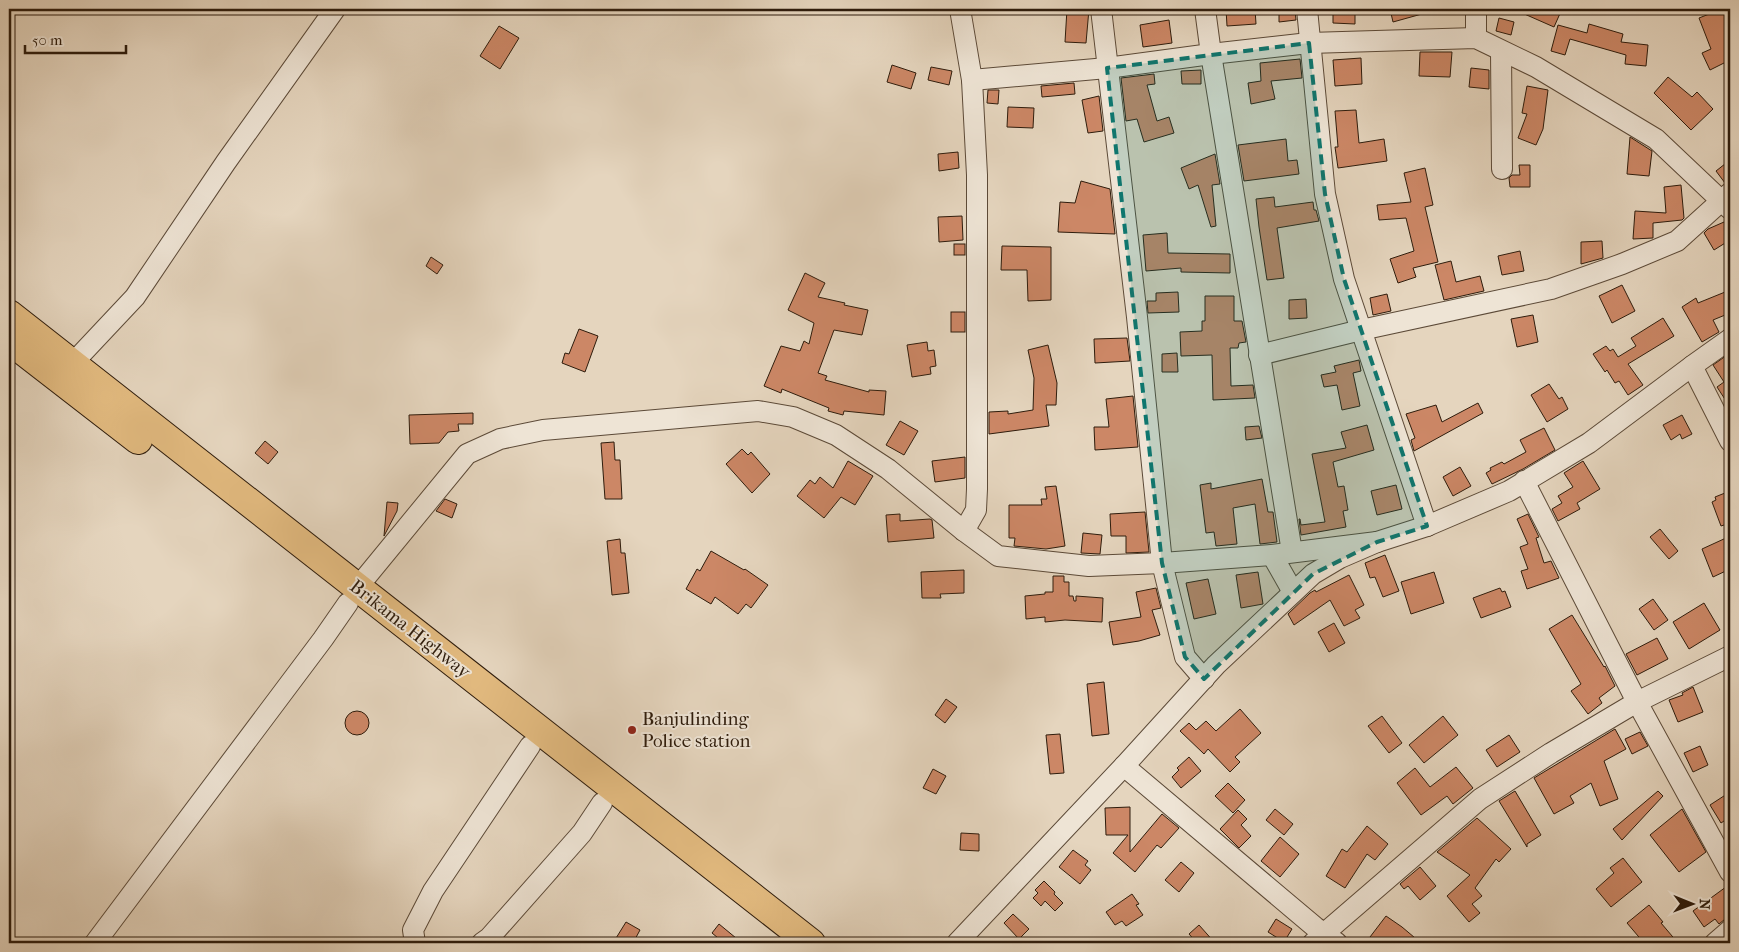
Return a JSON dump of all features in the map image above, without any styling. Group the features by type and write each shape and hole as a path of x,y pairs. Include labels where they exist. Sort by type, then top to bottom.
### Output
{"highway":[{"name":"Brikama Highway","path":"9,314 352,595 686,856 781,943"},
{"name":"Brikama Highway","path":"9,340 352,595"},
{"name":"Brikama Highway","path":"465,684 530,746 602,803 686,856 811,943"}],"street":[{"path":"72,364 135,297 226,162 335,9"},
{"path":"960,9 972,80 977,175 977,489 976,510 964,531"},
{"path":"1102,9 1107,68 1137,317 1162,564 1185,657 1204,679"},
{"path":"1205,9 1292,552"},
{"path":"1307,9 1325,194 1344,279 1427,526"},
{"path":"1476,9 1476,38"},
{"path":"972,80 1107,68 1309,43 1476,38 1536,68 1656,139 1728,200 1677,241 1622,264 1551,289 1361,330 1259,355"},
{"path":"1502,51 1502,169"},
{"path":"957,943 1204,679 1313,574 1340,558 1377,542 1427,526 1509,491 1589,443 1730,339"},
{"path":"1692,366 1730,441"},
{"path":"95,943 318,646 352,595 467,454 500,439 552,429 758,411 793,417 836,435 888,470 998,556 1089,566 1162,564 1272,555 1377,542"},
{"path":"1524,481 1637,702 1730,872"},
{"path":"1272,555 1293,592"},
{"path":"1124,766 1325,940 1480,799 1551,753 1637,702 1730,656"},
{"path":"415,943 413,930 433,891 530,746"},
{"path":"482,943 489,938 582,833 602,803"},
{"path":"1715,943 1730,930"}],"highlighted area":[{"path":"1309,43 1325,194 1344,279 1427,526 1377,542 1313,574 1204,679 1185,657 1162,563 1107,68"}],"building":[{"path":"1067,9 1089,9 1086,43 1065,42"},
{"path":"1226,9 1255,9 1256,24 1227,26"},
{"path":"1279,9 1295,9 1296,20 1279,22"},
{"path":"1333,9 1355,10 1355,24 1333,23"},
{"path":"1390,9 1429,9 1429,12 1393,22"},
{"path":"1513,9 1562,9 1554,27"},
{"path":"1722,9 1730,9 1730,60 1710,70 1702,53 1711,49 1699,18"},
{"path":"1499,18 1514,22 1511,35 1496,31"},
{"path":"1169,20 1172,43 1143,47 1140,25"},
{"path":"1589,24 1623,34 1621,42 1648,45 1646,66 1625,64 1626,55 1570,39 1565,55 1551,51 1558,25 1587,33"},
{"path":"499,26 519,38 500,69 480,56"},
{"path":"1420,52 1452,52 1450,77 1419,76"},
{"path":"1361,58 1362,84 1335,86 1333,60"},
{"path":"1300,59 1302,78 1271,81 1275,99 1251,104 1248,83 1261,81 1260,63"},
{"path":"892,65 916,73 911,89 887,82"},
{"path":"931,67 952,71 949,85 928,80"},
{"path":"1471,68 1489,70 1489,89 1469,87"},
{"path":"1201,70 1201,84 1182,84 1181,71"},
{"path":"1154,74 1155,84 1147,85 1157,121 1169,117 1174,133 1144,142 1137,119 1126,121 1121,78"},
{"path":"1668,77 1692,97 1697,92 1713,109 1691,130 1654,93"},
{"path":"1074,83 1075,94 1042,97 1041,86"},
{"path":"1527,86 1548,90 1543,129 1536,145 1518,138 1527,114 1522,113"},
{"path":"988,90 999,90 998,104 987,103"},
{"path":"1099,96 1103,131 1088,133 1082,100"},
{"path":"1008,107 1034,108 1033,128 1007,127"},
{"path":"1356,110 1359,143 1384,139 1387,161 1338,168 1335,147 1338,147 1335,111"},
{"path":"1630,137 1652,151 1649,176 1627,174"},
{"path":"1286,139 1288,161 1297,160 1299,174 1244,181 1238,145"},
{"path":"958,152 959,168 939,171 938,154"},
{"path":"1215,154 1220,184 1212,185 1216,226 1211,227 1198,185 1189,189 1181,168"},
{"path":"1730,160 1730,181 1725,183 1716,171"},
{"path":"1519,165 1530,165 1530,187 1510,187 1509,178 1512,175 1520,175"},
{"path":"1425,168 1433,205 1425,207 1438,262 1413,268 1416,277 1398,283 1390,259 1414,251 1406,218 1379,220 1377,205 1411,202 1404,173"},
{"path":"1081,181 1110,189 1115,234 1058,232 1060,202 1075,203"},
{"path":"1681,185 1684,218 1682,220 1653,223 1653,238 1633,239 1635,211 1666,213 1664,187"},
{"path":"1274,197 1275,207 1313,202 1319,221 1277,228 1284,278 1267,280 1256,199"},
{"path":"962,216 963,240 939,242 938,217"},
{"path":"1724,222 1730,232 1730,240 1714,250 1704,233 1708,229"},
{"path":"1167,233 1168,253 1230,254 1230,273 1181,272 1181,268 1146,271 1143,235"},
{"path":"1602,241 1603,258 1581,264 1581,242"},
{"path":"954,244 965,244 965,255 954,255"},
{"path":"1002,246 1051,247 1051,300 1028,301 1027,270 1001,270"},
{"path":"1520,251 1524,271 1502,275 1498,256"},
{"path":"431,257 443,265 437,274 426,266"},
{"path":"1451,261 1456,282 1480,276 1484,291 1444,300 1435,265"},
{"path":"805,273 825,283 818,297 868,310 862,335 834,330 818,373 827,376 825,380 869,392 869,390 886,391 884,415 844,411 843,415 828,411 829,408 782,389 781,393 764,386 781,346 800,351 804,341 809,344 814,323 788,310"},
{"path":"1622,285 1635,311 1612,323 1599,296"},
{"path":"1730,290 1730,313 1713,320 1719,332 1702,342 1682,307 1696,298 1698,303"},
{"path":"1178,292 1179,312 1148,313 1147,301 1156,301 1156,293"},
{"path":"1387,294 1391,311 1373,315 1370,298"},
{"path":"1205,296 1234,296 1234,321 1242,321 1246,342 1239,343 1238,348 1230,348 1231,386 1253,385 1255,398 1213,400 1212,355 1181,356 1180,332 1202,331 1202,321 1205,321"},
{"path":"1306,299 1307,318 1289,319 1289,300"},
{"path":"951,312 965,312 965,332 951,332"},
{"path":"1533,315 1538,342 1517,347 1511,319"},
{"path":"1663,318 1674,336 1628,364 1643,385 1628,395 1619,381 1615,383 1607,370 1605,372 1593,354 1606,346 1610,351 1613,349 1618,357 1636,346 1631,338"},
{"path":"579,329 598,336 585,372 562,363 565,353 569,354"},
{"path":"1127,338 1130,361 1095,363 1094,339"},
{"path":"927,342 928,351 934,350 936,366 930,367 931,374 912,377 907,345"},
{"path":"1048,345 1057,383 1056,405 1046,405 1049,426 989,434 989,412 1008,411 1008,414 1033,410 1034,378 1028,350"},
{"path":"1177,353 1178,372 1162,372 1162,354"},
{"path":"1730,353 1730,407 1717,387 1724,382 1713,365"},
{"path":"1359,360 1361,371 1353,373 1360,406 1342,410 1337,385 1324,387 1321,375 1336,372 1334,366"},
{"path":"1549,384 1559,399 1562,397 1568,409 1547,422 1531,395"},
{"path":"1133,396 1138,447 1095,450 1094,427 1109,427 1106,399"},
{"path":"1478,403 1483,413 1414,451 1411,440 1415,438 1406,414 1436,405 1442,422"},
{"path":"473,413 473,424 458,424 459,431 448,432 439,443 410,444 409,415"},
{"path":"1682,415 1692,434 1682,439 1680,434 1671,440 1663,425"},
{"path":"900,421 918,431 904,455 886,445"},
{"path":"1367,425 1374,450 1333,462 1338,487 1344,486 1348,510 1343,511 1346,527 1301,535 1299,519 1301,525 1325,522 1312,454 1346,448 1341,432"},
{"path":"1259,426 1262,438 1246,440 1245,427"},
{"path":"1544,428 1555,450 1523,469 1492,484 1486,473 1491,470 1490,468 1502,462 1504,464 1526,452 1520,440"},
{"path":"265,441 278,452 268,464 255,453"},
{"path":"614,442 615,460 620,460 622,499 605,499 601,443"},
{"path":"742,449 748,455 751,452 770,474 752,493 726,464"},
{"path":"965,457 965,478 935,482 932,461"},
{"path":"848,461 873,476 855,505 841,497 824,518 797,496 810,480 815,484 820,477 833,488"},
{"path":"1583,461 1600,489 1577,503 1580,509 1558,521 1552,509 1562,503 1558,496 1573,487 1564,473"},
{"path":"1460,467 1471,486 1453,496 1443,477"},
{"path":"1262,479 1268,512 1273,512 1277,542 1260,544 1255,504 1233,508 1237,544 1216,546 1214,532 1206,533 1200,485 1211,483 1211,489"},
{"path":"1396,485 1402,509 1377,515 1371,491"},
{"path":"1056,486 1065,546 1046,549 1014,546 1015,538 1009,538 1009,505 1042,505 1041,499 1047,499 1045,487"},
{"path":"1725,493 1730,507 1730,523 1721,526 1712,502 1716,500 1715,497"},
{"path":"445,499 457,504 452,518 436,511"},
{"path":"387,502 398,503 397,511 384,536"},
{"path":"1145,512 1149,552 1126,553 1126,536 1111,536 1110,514"},
{"path":"900,514 900,521 932,520 934,538 888,542 886,515"},
{"path":"1528,514 1539,537 1536,538 1544,563 1551,561 1559,578 1527,589 1521,571 1528,569 1520,547 1528,544 1517,519"},
{"path":"1660,529 1678,551 1669,559 1650,537"},
{"path":"1083,533 1102,535 1100,554 1081,553"},
{"path":"1726,538 1730,548 1730,569 1713,577 1702,549"},
{"path":"620,539 621,553 625,553 629,593 612,595 607,541"},
{"path":"711,551 745,569 768,585 751,608 746,604 738,614 715,597 711,604 686,589 697,569 700,571"},
{"path":"1385,555 1399,591 1383,597 1375,577 1370,578 1365,563"},
{"path":"964,570 964,593 940,594 941,598 922,598 921,572"},
{"path":"1258,572 1263,604 1241,608 1236,575"},
{"path":"1434,572 1444,603 1411,614 1401,582"},
{"path":"1349,575 1364,605 1355,610 1360,618 1344,626 1330,600 1294,625 1288,614 1310,593 1315,590 1316,592"},
{"path":"1053,576 1064,576 1064,582 1069,582 1069,596 1073,596 1074,601 1076,601 1076,596 1103,598 1102,622 1065,620 1045,622 1045,617 1026,619 1025,596 1053,592"},
{"path":"1208,579 1216,614 1194,619 1186,583"},
{"path":"1156,588 1161,608 1152,610 1160,635 1113,645 1109,622 1141,617 1136,592"},
{"path":"1500,588 1502,592 1505,591 1511,607 1481,618 1473,598"},
{"path":"1653,599 1668,620 1654,630 1639,609"},
{"path":"1704,603 1720,630 1689,649 1673,622"},
{"path":"1572,615 1605,666 1615,686 1599,698 1602,703 1588,714 1571,691 1581,684 1549,629"},
{"path":"1334,623 1345,643 1329,652 1318,632"},
{"path":"1657,638 1668,659 1637,675 1626,654"},
{"path":"1104,682 1109,734 1092,736 1087,684"},
{"path":"1693,687 1703,712 1678,722 1669,700 1683,695 1682,693"},
{"path":"946,699 957,707 945,723 935,715"},
{"path":"1240,709 1261,733 1235,757 1240,762 1230,772 1208,749 1204,754 1180,731 1189,723 1196,730 1206,721 1216,731"},
{"path":"357,711 366,714 369,723 366,732 357,735 348,732 345,723 348,714"},
{"path":"1382,716 1402,743 1389,753 1368,726"},
{"path":"1443,716 1458,735 1424,763 1409,745"},
{"path":"1615,729 1626,749 1604,761 1618,799 1600,806 1591,783 1570,796 1574,803 1554,814 1534,778"},
{"path":"1640,732 1648,746 1632,754 1625,739"},
{"path":"1060,734 1064,773 1050,774 1046,735"},
{"path":"1509,735 1520,752 1497,767 1486,750"},
{"path":"1700,746 1708,765 1693,772 1684,753"},
{"path":"1189,757 1201,771 1181,788 1172,777 1179,770 1177,768"},
{"path":"1456,767 1473,788 1453,804 1447,796 1421,815 1397,783 1415,768 1430,787"},
{"path":"933,769 946,776 936,794 923,788"},
{"path":"1228,783 1245,800 1233,813 1215,796"},
{"path":"1515,791 1541,835 1527,844 1527,847 1499,801"},
{"path":"1658,791 1663,796 1622,840 1613,829"},
{"path":"1730,792 1730,817 1721,823 1710,805"},
{"path":"1130,807 1130,852 1162,814 1179,828 1161,848 1157,845 1135,872 1113,853 1128,835 1106,835 1105,808"},
{"path":"1275,809 1293,824 1284,835 1266,820"},
{"path":"1682,809 1706,852 1679,872 1650,835"},
{"path":"1238,810 1247,819 1241,825 1251,836 1239,848 1220,829"},
{"path":"1477,818 1511,849 1499,862 1496,859 1475,888 1482,896 1472,904 1480,913 1469,922 1447,896 1470,875 1437,852"},
{"path":"1367,826 1388,844 1375,860 1367,854 1345,888 1326,876 1342,849 1347,852"},
{"path":"961,833 979,834 979,851 960,850"},
{"path":"1280,837 1299,854 1280,877 1261,861"},
{"path":"1073,850 1088,861 1085,865 1091,870 1080,884 1059,867"},
{"path":"1623,858 1642,882 1611,907 1596,889 1614,873 1610,868"},
{"path":"1181,862 1194,873 1179,892 1165,880"},
{"path":"1420,867 1436,886 1420,900 1408,886 1404,889 1400,884"},
{"path":"1044,881 1063,903 1055,911 1045,901 1041,906 1033,898 1038,893 1035,890"},
{"path":"1730,884 1730,915 1719,924 1715,919 1704,927 1693,911"},
{"path":"1132,894 1139,904 1136,905 1143,915 1126,926 1122,921 1115,925 1106,912"},
{"path":"1649,905 1678,943 1644,943 1627,923"},
{"path":"1013,914 1029,929 1019,939 1004,923"},
{"path":"1386,916 1421,943 1378,943 1370,937"},
{"path":"1276,919 1292,929 1284,942 1268,932"},
{"path":"626,922 640,930 633,943 613,943"},
{"path":"719,924 742,943 724,943 712,933"},
{"path":"1199,925 1215,943 1197,943 1189,934"}],"place":[{"name":"Banjulinding Police station","path":"632,730"}]}
